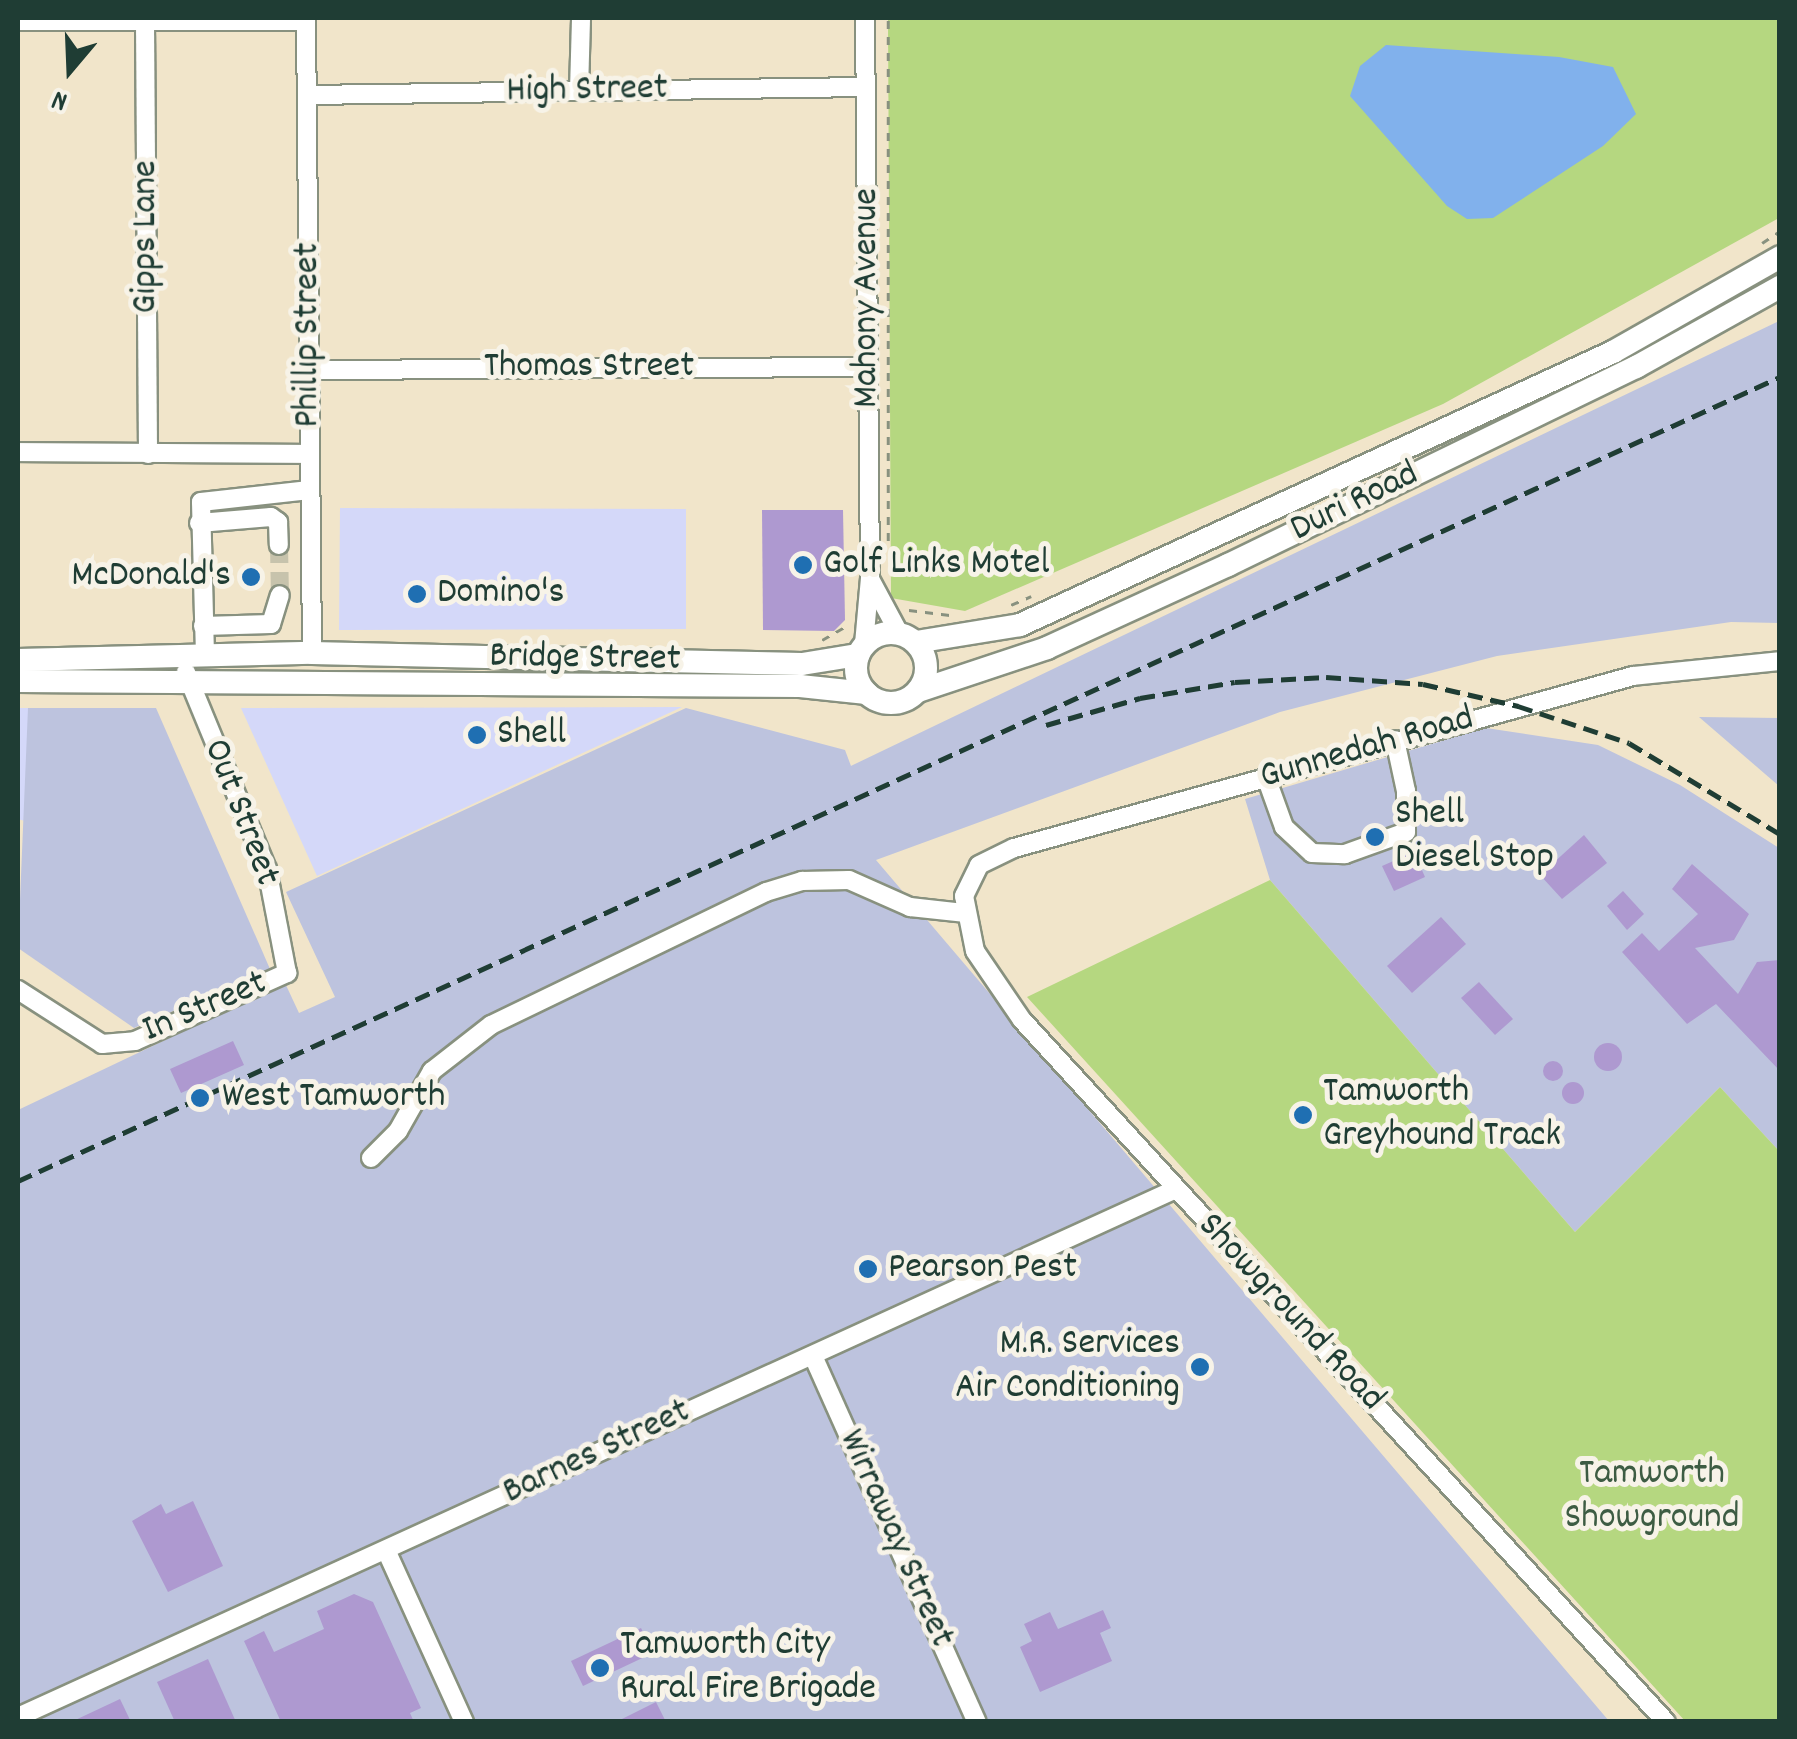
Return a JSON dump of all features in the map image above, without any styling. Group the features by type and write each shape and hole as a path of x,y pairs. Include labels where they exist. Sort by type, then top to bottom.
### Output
{"main road":[{"name":"Duri Road","path":"907,638 1020,625 1614,352 1780,257"},
{"name":"Duri Road","path":"918,691 1047,648 1210,573 1636,367 1780,287"},
{"path":"907,638 926,661 918,691 899,702 866,694 856,676 861,650 907,638"},
{"name":"Bridge Street","path":"18,660 312,653 820,662 861,650"},
{"name":"Bridge Street","path":"312,653 341,672 400,680"},
{"name":"Bridge Street","path":"18,681 400,680 800,686 866,694"}],"street":[{"path":"579,92 581,18"},
{"name":"Mahony Avenue","path":"861,650 870,578 866,18"},
{"path":"18,21 306,19"},
{"name":"Phillip Street","path":"306,19 312,653"},
{"name":"Gipps Lane","path":"145,21 148,454"},
{"name":"High Street","path":"307,95 866,87"},
{"name":"Thomas Street","path":"310,370 868,367"},
{"path":"18,452 309,454"},
{"path":"279,545 278,522 271,516 199,523 198,508 207,498 310,490"},
{"name":"Out Street","path":"199,523 203,626 187,680 267,869 287,973"},
{"name":"Mahony Avenue","path":"870,578 885,611 907,638"},
{"path":"203,626 271,624 280,595"},
{"name":"Gunnedah Road","path":"969,880 996,855 1632,676 1780,661"},
{"path":"1266,777 1284,827 1312,853 1345,854 1406,832 1406,791 1395,740"},
{"path":"371,1158 398,1131 432,1071 491,1025 766,892 802,881 849,880 910,908 964,912"},
{"name":"Showground Road","path":"969,880 964,912 975,951 1004,997 1666,1722"},
{"name":"In Street","path":"18,990 102,1044 135,1041 287,973"},
{"name":"Barnes Street","path":"18,1717 1176,1189"},
{"name":"Wirraway Street","path":"813,1356 977,1722"},
{"path":"386,1550 464,1722"}],"path":[{"path":"886,548 888,18"},
{"path":"1752,248 1780,231"},
{"path":"999,610 1036,594"},
{"path":"820,662 822,636 839,633 849,623 849,608 864,610"},
{"path":"885,611 956,616"}],"shaded area":[{"path":"1779,321 1779,623 1731,622 1497,656 1280,712 876,860 1609,1721 18,1722 18,1110 285,983 299,1013 335,997 286,892 686,708 845,750 851,766"},
{"path":"340,508 686,509 686,629 339,630"},
{"path":"682,707 317,876 241,708"},
{"path":"18,708 28,708 28,822 18,819"},
{"path":"28,708 156,708 270,969 134,1028 18,948"},
{"path":"1699,717 1779,718 1779,786"},
{"path":"1486,728 1598,745 1680,785 1779,848 1779,1151 1720,1087 1575,1232 1270,880 1245,799"}],"green space":[{"path":"888,18 1779,18 1779,218 1443,404 965,611 891,598"},
{"name":"Tamworth Showground","path":"1270,880 1575,1232 1720,1087 1779,1151 1779,1721 1685,1721 1027,997"}],"water":[{"path":"1386,45 1559,57 1613,67 1636,114 1603,146 1493,218 1467,219 1447,206 1350,96 1360,66"}],"building":[{"name":"Golf Links Motel","path":"762,510 843,510 845,620 834,631 763,630"},
{"path":"1584,835 1607,863 1562,899 1540,875"},
{"path":"1414,852 1425,877 1394,891 1382,866"},
{"path":"1692,864 1749,914 1734,940 1695,948 1738,994 1757,962 1780,960 1780,1071 1716,1004 1687,1024 1622,952 1642,933 1659,951 1698,914 1672,889"},
{"path":"1623,891 1644,914 1627,930 1607,906"},
{"path":"1441,917 1466,944 1412,993 1387,966"},
{"path":"1479,982 1513,1019 1495,1035 1461,998"},
{"path":"233,1041 244,1065 181,1093 170,1069"},
{"path":"1608,1043 1618,1047 1622,1057 1618,1067 1608,1071 1598,1067 1594,1057 1598,1047"},
{"path":"1553,1061 1563,1071 1553,1081 1543,1071"},
{"path":"1573,1082 1581,1085 1581,1101 1573,1104 1565,1101 1562,1093 1565,1085"},
{"path":"193,1501 223,1566 168,1592 132,1521 161,1504 166,1514"},
{"path":"354,1594 373,1602 421,1708 410,1713 414,1722 281,1722 244,1641 264,1631 274,1652 324,1629 317,1611"},
{"path":"1103,1610 1111,1628 1100,1633 1112,1661 1040,1692 1020,1647 1032,1641 1024,1624 1050,1612 1058,1629"},
{"path":"641,1628 653,1653 583,1686 571,1661"},
{"path":"208,1659 236,1722 175,1722 157,1682"},
{"path":"120,1699 131,1722 71,1722"},
{"path":"656,1702 666,1722 616,1722"}],"tunnel":[{"path":"279,545 280,595"}],"railway":[{"path":"18,1181 1780,377"},
{"path":"1046,725 1140,698 1235,682 1326,677 1423,684 1518,706 1629,743 1780,834"}],"place":[{"name":"Golf Links Motel","path":"803,565"},
{"name":"McDonald's","path":"251,577"},
{"name":"Domino's","path":"417,594"},
{"name":"Shell","path":"477,735"},
{"name":"Shell Diesel Stop","path":"1375,837"},
{"name":"West Tamworth","path":"200,1098"},
{"name":"Tamworth Greyhound Track","path":"1303,1115"},
{"name":"Pearson Pest","path":"868,1269"},
{"name":"M.R. Services Air Conditioning","path":"1200,1367"},
{"name":"Tamworth City Rural Fire Brigade","path":"600,1668"}]}
